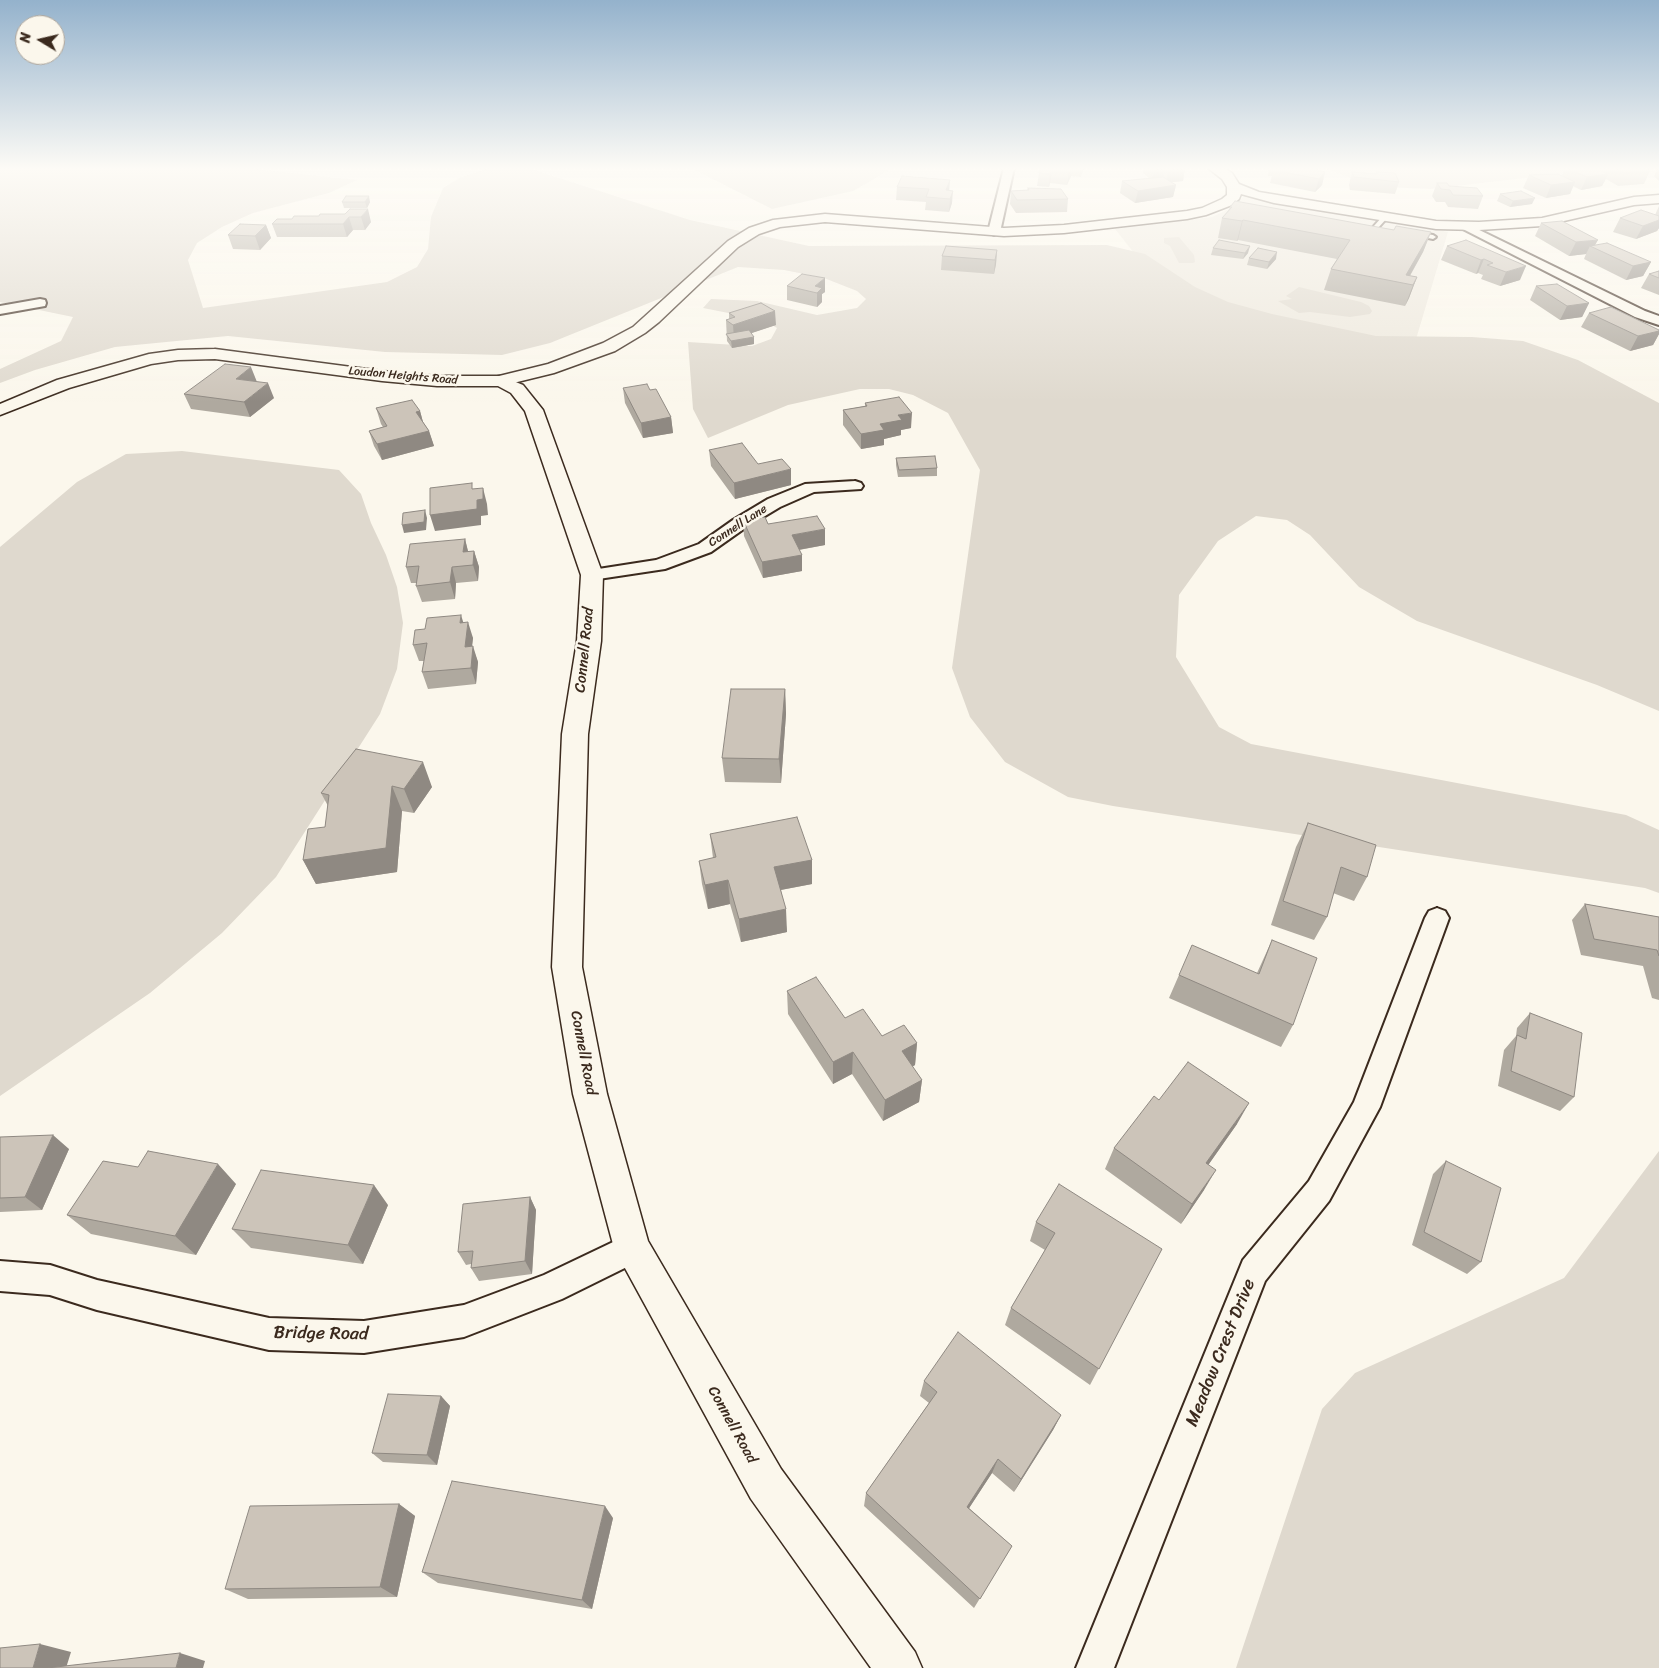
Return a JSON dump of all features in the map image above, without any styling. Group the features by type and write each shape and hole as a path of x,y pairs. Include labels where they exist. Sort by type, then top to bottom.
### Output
{"street":[{"name":"Loudon Heights Road","path":"0,410 64,384 149,359 178,355 215,354 382,376 437,381 501,381 554,368 609,347 624,339 653,319 731,246"},
{"path":"1505,246 1640,314 1659,321"},
{"path":"0,310 40,303"},
{"name":"Connell Road","path":"501,381 517,389 534,410 592,575 589,641 575,734 567,967 590,1094 632,1248 766,1484 899,1668"},
{"name":"Connell Lane","path":"592,575 659,564 705,548 739,524 774,503 811,487 855,486"},
{"name":"Meadow Crest Drive","path":"1095,1668 1254,1271 1319,1191 1366,1107 1437,918"},
{"name":"Bridge Road","path":"0,1276 50,1280 97,1295 268,1334 364,1337 464,1321 551,1288 632,1248"}],"shaded area":[{"path":"0,246 195,246 188,260 203,308 387,282 417,267 428,246 1111,246 1145,254 1195,287 1228,302 1272,314 1376,336 1472,337 1523,341 1578,360 1659,403 1659,711 1597,685 1417,621 1359,587 1310,535 1287,520 1256,516 1218,541 1179,595 1176,657 1219,727 1251,744 1626,815 1659,830 1659,893 1645,888 1113,806 1068,797 1005,762 970,717 952,668 980,470 948,413 913,395 889,389 860,389 788,405 708,438 693,409 688,342 752,346 771,339 777,328 764,320 703,308 711,299 757,301 817,315 857,308 866,299 857,291 824,278 784,270 738,267 550,343 502,355 385,352 228,336 115,347 35,370 0,383 0,369 61,341 73,317 0,302"},
{"path":"1128,246 1444,246 1414,346 1172,301"},
{"path":"1170,246 1186,246 1194,255 1195,262 1179,263"},
{"path":"1299,287 1361,302 1369,306 1372,311 1370,314 1350,317 1310,312 1299,313 1278,301 1292,299 1286,296"},
{"path":"182,451 339,470 361,494 397,587 403,623 397,669 380,714 276,877 222,933 150,993 0,1096 0,547 77,482 126,454"},
{"path":"1659,1151 1659,1668 1236,1668 1322,1409 1355,1373 1564,1278"}],"building":[{"path":"946,246 997,250 995,260 942,256"},
{"path":"1215,246 1250,246 1245,253 1213,248"},
{"path":"1346,246 1423,246 1406,275 1417,277 1413,285 1331,269"},
{"path":"1447,246 1479,246 1526,266 1506,272 1487,265 1493,263 1484,259 1481,260"},
{"path":"1590,246 1614,246 1651,262 1633,266"},
{"path":"1258,248 1277,252 1269,262 1249,258"},
{"path":"1659,271 1659,278 1649,274"},
{"path":"802,274 825,278 815,286 822,288 817,293 787,286"},
{"path":"1557,284 1589,303 1567,306 1536,286"},
{"path":"761,303 775,311 733,325 726,320 735,317 729,313"},
{"path":"1611,307 1659,331 1638,336 1589,313"},
{"path":"749,330 754,337 731,341 726,334"},
{"path":"225,364 251,367 236,379 268,383 244,402 184,394"},
{"path":"647,384 650,390 656,389 671,417 641,423 623,388"},
{"path":"899,397 912,413 898,415 902,420 880,424 884,430 861,434 843,410 867,406 865,403"},
{"path":"412,400 420,411 416,412 429,431 377,444 369,431 387,426 376,408"},
{"path":"742,443 758,464 782,459 791,469 734,483 709,450"},
{"path":"935,456 937,468 899,470 896,458"},
{"path":"472,483 472,489 483,488 483,499 477,500 477,509 430,515 430,488"},
{"path":"425,510 424,522 402,525 403,513"},
{"path":"817,516 825,529 792,535 802,555 762,562 743,520 765,517 768,524"},
{"path":"465,539 463,552 474,551 473,565 452,567 450,582 416,586 419,566 406,567 410,544"},
{"path":"461,615 460,623 468,622 465,647 473,646 471,668 422,672 427,643 413,645 415,630 425,629 427,618"},
{"path":"731,689 785,689 779,759 722,758"},
{"path":"356,749 423,762 404,789 392,786 386,848 303,860 308,829 325,827 329,795 321,793"},
{"path":"797,817 812,860 774,867 786,909 739,919 728,880 705,885 699,861 716,857 710,834"},
{"path":"1308,823 1376,845 1367,877 1341,867 1327,917 1283,901"},
{"path":"1585,904 1659,917 1659,956 1657,950 1594,939"},
{"path":"1272,940 1317,958 1293,1025 1179,975 1192,945 1259,974"},
{"path":"816,977 845,1018 863,1009 882,1036 904,1025 917,1043 902,1051 922,1080 885,1100 853,1052 833,1062 787,991"},
{"path":"1530,1013 1582,1033 1574,1097 1511,1071 1517,1035 1526,1039"},
{"path":"1188,1062 1249,1103 1206,1163 1216,1170 1192,1204 1114,1148 1154,1096 1159,1100"},
{"path":"53,1135 25,1197 0,1198 0,1137"},
{"path":"148,1151 218,1164 175,1236 67,1215 103,1161 138,1167"},
{"path":"1446,1161 1501,1188 1481,1262 1424,1232"},
{"path":"261,1170 374,1185 348,1245 232,1229"},
{"path":"1059,1184 1162,1249 1099,1369 1011,1308 1055,1233 1036,1222"},
{"path":"530,1197 525,1261 471,1268 473,1251 458,1252 463,1204"},
{"path":"958,1332 1061,1415 1021,1479 998,1459 967,1507 1012,1546 980,1599 866,1493 937,1392 924,1381"},
{"path":"388,1394 441,1396 427,1455 372,1453"},
{"path":"452,1481 605,1506 582,1600 422,1572"},
{"path":"399,1504 380,1587 225,1589 250,1506"},
{"path":"40,1644 33,1668 0,1668 0,1648"},
{"path":"180,1653 176,1668 47,1668"}]}
